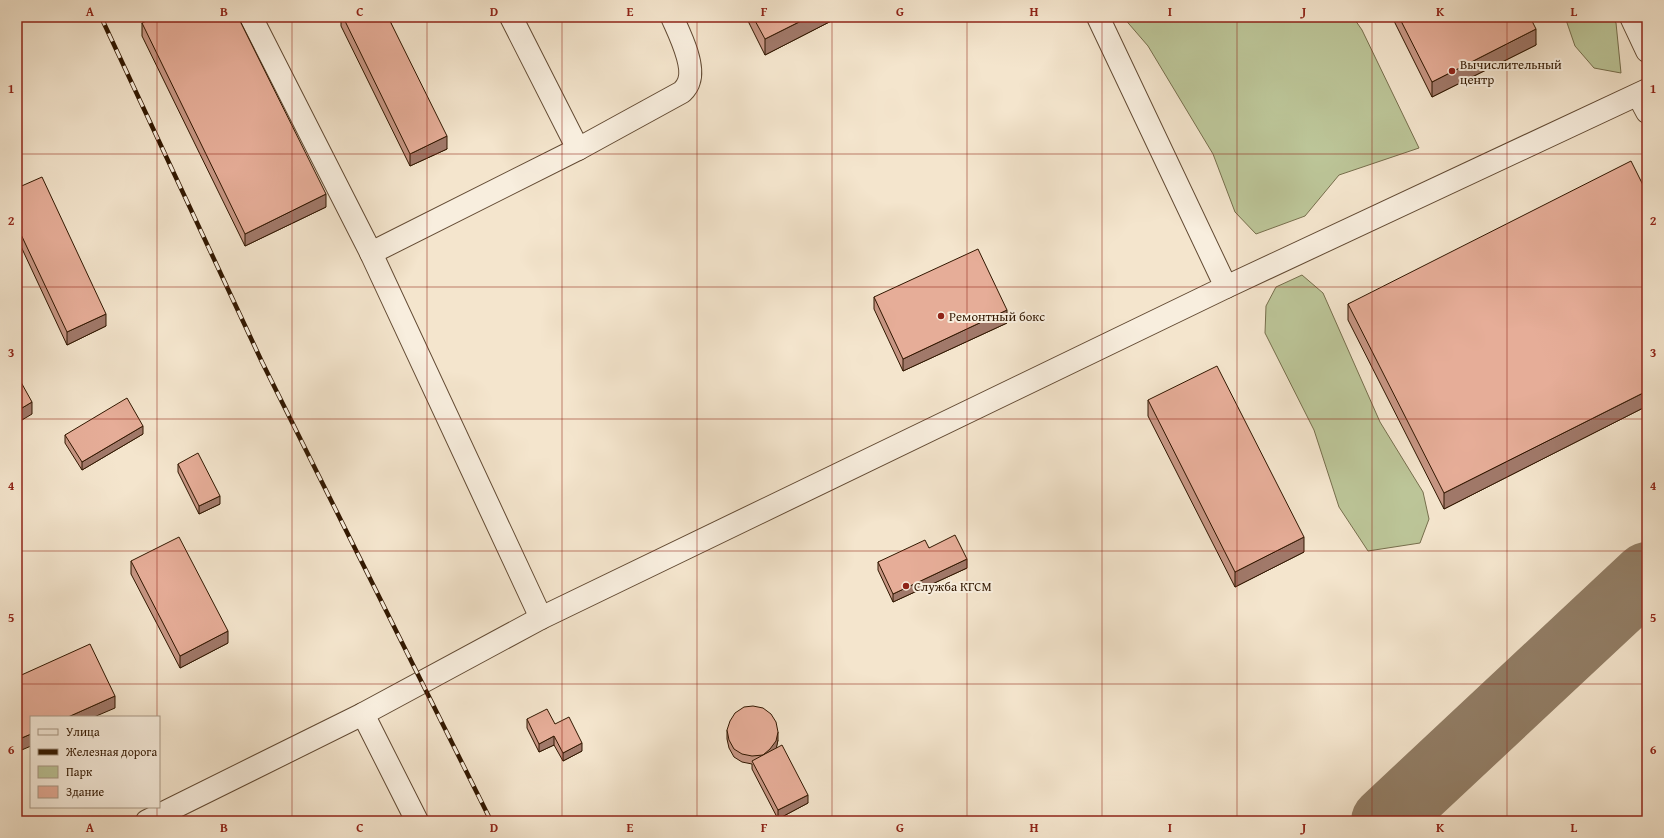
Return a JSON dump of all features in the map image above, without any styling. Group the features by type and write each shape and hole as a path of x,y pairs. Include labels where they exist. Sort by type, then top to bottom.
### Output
{"lane":[{"path":"251,17 371,253 541,618"},
{"path":"511,17 578,148"},
{"path":"371,253 578,148 682,92 689,81 690,68 687,53 672,17"},
{"path":"1098,17 1226,286"},
{"path":"1631,17 1647,51"},
{"path":"147,821 363,714 541,618 1226,286 1644,99"},
{"path":"363,714 417,821"}],"green space":[{"path":"1123,17 1353,17 1362,30 1419,148 1339,175 1305,216 1256,234 1235,212 1213,154 1148,46"},
{"path":"1565,17 1612,17 1616,23 1621,73 1594,68 1575,46"},
{"path":"1302,275 1323,293 1380,422 1423,492 1429,519 1420,543 1368,551 1339,507 1314,430 1265,333 1266,306 1276,287"}],"building":[{"path":"155,17 238,17 326,194 245,234 142,23"},
{"path":"343,17 388,17 447,136 410,154"},
{"path":"753,17 809,17 765,39"},
{"name":"Вычислительный центр","path":"1399,17 1530,17 1536,29 1432,82"},
{"path":"1631,161 1647,193 1647,391 1444,493 1348,304"},
{"path":"42,177 106,314 67,332 17,226 17,188"},
{"name":"Ремонтный бокс","path":"978,249 1007,310 903,359 874,297"},
{"path":"1217,366 1304,537 1235,572 1148,400"},
{"path":"17,375 32,402 17,411"},
{"path":"127,398 143,426 82,462 65,435"},
{"path":"198,453 220,496 199,506 178,464"},
{"name":"Служба КГСМ","path":"955,535 967,559 893,594 878,562 925,540 929,548"},
{"path":"179,537 228,631 180,656 131,561"},
{"path":"90,644 115,696 70,716 30,716 30,734 17,740 17,677"},
{"path":"753,706 763,708 771,714 776,722 778,732 776,741 770,749 763,755 752,756 742,754 734,749 729,740 727,730 735,713 744,707"},
{"path":"547,709 555,724 569,717 582,743 563,753 554,736 539,744 527,719"},
{"path":"782,745 808,795 778,810 752,761"}],"taxiway":[{"path":"1385,821 1647,576"}],"railway":[{"path":"101,17 262,362 491,821"}],"place":[{"name":"Вычислительный центр","path":"1452,71"},
{"name":"Ремонтный бокс","path":"941,316"},
{"name":"Служба КГСМ","path":"906,586"}]}
